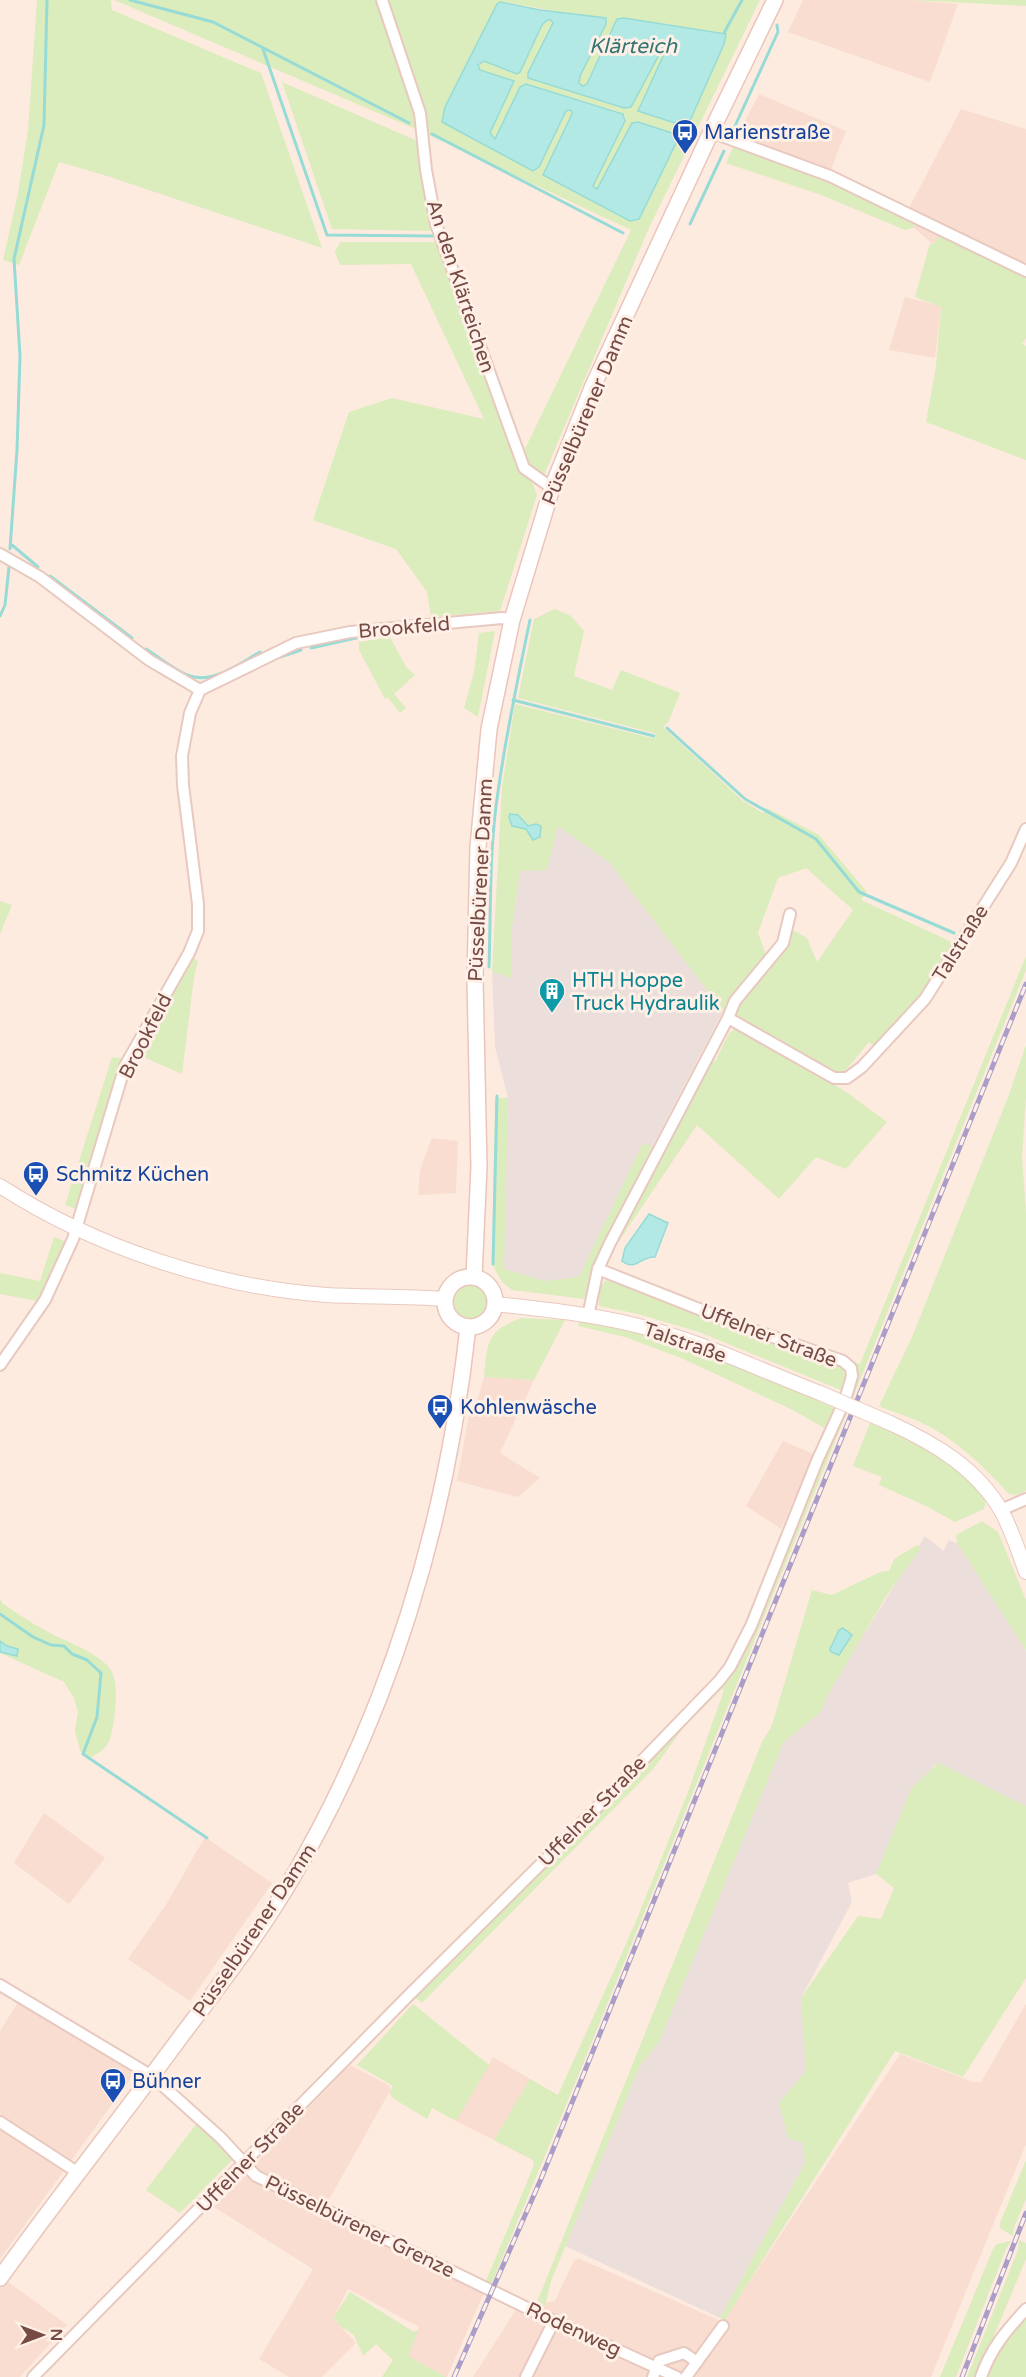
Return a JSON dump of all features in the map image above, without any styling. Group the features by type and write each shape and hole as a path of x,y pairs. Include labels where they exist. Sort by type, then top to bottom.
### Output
{"main road":[{"name":"Püsselbürener Damm","path":"474,1277 479,1167 475,979 478,847 489,729 512,620 552,488 592,388 775,0"},
{"path":"466,1277 474,1277 488,1284 495,1304 493,1312 483,1323 468,1327 460,1325 448,1314 445,1299 452,1284 466,1277"},
{"name":"Püsselbürener Damm","path":"0,2278 77,2172 226,1977 289,1883 350,1768 379,1701 419,1581 433,1525 452,1427 468,1327"}],"street":[{"name":"An den Klärteichen","path":"382,0 420,113 426,170 436,224 524,468 552,488"},
{"path":"711,132 830,176 1026,271"},
{"path":"0,554 40,577 149,660 200,690"},
{"name":"Brookfeld","path":"0,1365 45,1300 76,1228 125,1066 189,953 198,931 198,904 183,785 182,756 190,713 200,690 296,643 350,632 502,618 512,620"},
{"name":"Talstraße","path":"728,1018 834,1078 847,1078 862,1067 925,999 1011,863 1026,829"},
{"path":"588,1316 598,1269 735,1002 783,943 790,914"},
{"path":"0,1186 76,1228 122,1248 172,1265 250,1284 325,1295 445,1299"},
{"name":"Uffelner Straße","path":"33,2377 569,1836 718,1681 730,1667 751,1626 817,1461 845,1400 852,1376 851,1368 843,1361 747,1328 598,1269"},
{"name":"Talstraße","path":"495,1304 588,1316 636,1325 687,1340 820,1393 935,1445 956,1459 988,1492 1001,1510 1026,1572"},
{"path":"1001,1510 1026,1499"},
{"name":"Püsselbürener Grenze","path":"0,1985 152,2076 221,2138 256,2176 494,2291"},
{"path":"0,2122 77,2172"},
{"name":"Rodenweg","path":"494,2291 654,2372 678,2377"},
{"path":"981,2377 988,2355 1026,2309"},
{"path":"526,2377 554,2321"},
{"path":"686,2377 723,2326"},
{"path":"654,2372 659,2361 684,2353 697,2361"}],"shaded area":[{"path":"803,0 910,0 958,4 930,82 788,32"},
{"path":"759,94 846,131 830,172 736,138"},
{"path":"961,109 1026,129 1026,288 934,245 914,228 909,208"},
{"path":"905,297 941,306 935,358 889,350"},
{"path":"558,826 610,863 723,1011 652,1147 643,1144 579,1277 545,1281 503,1269 508,1098 495,1047 492,971 511,977 511,935 520,871"},
{"path":"432,1138 458,1141 456,1193 418,1195 420,1170"},
{"path":"484,1377 534,1380 500,1453 540,1478 518,1497 457,1481 470,1409 475,1409"},
{"path":"783,1441 814,1454 781,1529 746,1506"},
{"path":"925,1536 943,1551 949,1540 957,1543 1026,1650 1026,1806 937,1763 911,1790 876,1874 848,1883 852,1902 801,1998 812,2150 720,2318 565,2246 640,2066 659,2042 789,1727 836,1679"},
{"path":"44,1813 105,1858 69,1904 14,1863"},
{"path":"205,1837 272,1883 190,2001 128,1959 167,1903"},
{"path":"19,2001 136,2071 0,2259 0,2031"},
{"path":"1026,2004 1026,2144 931,2377 473,2377 517,2308 555,2301 574,2260 580,2259 723,2322 900,2054 973,2082 981,2082"},
{"path":"493,2057 557,2095 533,2160 456,2121"},
{"path":"350,2065 388,2085 391,2089 321,2214 484,2293 447,2377 425,2377 403,2368 419,2327 348,2289 333,2318 356,2343 322,2377 289,2377 259,2359 313,2269 214,2207"},
{"path":"0,2276 67,2325 20,2377 0,2377"}],"green space":[{"path":"37,0 111,0 112,10 261,73 322,248 59,162 19,265 3,260 18,193 28,130"},
{"path":"114,0 760,0 648,230 544,475 529,466 524,451 631,230 420,131","holes":["505,2 607,21 580,76 579,83 583,86 587,84 617,19 624,18 720,34 725,39 687,125 639,107 670,43 667,40 624,108 528,73 554,23 551,20 547,20 542,25 517,74 484,61 478,65 480,70 514,81 490,133 496,139 524,84 617,111 626,117 593,186 597,189 632,123 677,136 677,141 641,216 635,221 630,221 543,175 571,116 570,110 566,110 526,168 445,107"]},
{"path":"910,0 1026,0 1026,6"},
{"path":"282,82 422,143 422,170 432,231 332,229"},
{"path":"734,145 829,181 914,222 914,228 905,230 824,196 726,163"},
{"path":"939,233 1026,274 1026,338 1022,344 1026,346 1026,460 926,422 936,366 941,307 915,297 930,243 934,244"},
{"path":"340,242 436,242 522,473 532,482 537,495 500,611 431,617 427,592 396,549 313,520 349,412 392,398 484,419 411,264 340,265 335,252"},
{"path":"555,609 571,616 584,631 574,676 612,690 621,670 680,693 669,721 663,727 743,801 763,813 767,808 819,835 867,892 861,900 954,943 921,999 875,1047 869,1042 846,1070 835,1076 734,1017 738,1004 789,928 807,938 817,962 853,910 806,868 778,878 758,933 766,955 723,1011 610,863 558,826 547,870 520,871 511,935 511,978 492,971 502,787 515,704 652,738 657,737 654,733 518,698 534,619"},
{"path":"495,631 478,717 464,708 474,672 479,633"},
{"path":"390,637 406,667 415,675 394,694 406,708 400,713 388,698 385,699 359,650 359,642"},
{"path":"0,901 12,905 0,934"},
{"path":"1026,956 1026,970 581,2069 491,2285 486,2281 534,2165 533,2160 494,2140 530,2079 558,2095 634,1926 688,1792 724,1690 722,1689 684,1727 654,1768 422,2003 413,1996 727,1674 853,1384 846,1359 860,1364"},
{"path":"193,957 198,962 194,977 182,1074 141,1056"},
{"path":"736,1029 845,1091 887,1122 846,1169 816,1157 779,1199 697,1125 609,1256 713,1060 715,1062 729,1033"},
{"path":"1026,1045 1026,1097 1022,1157 1026,1212 1026,1491 1016,1495 1009,1494 947,1437 917,1421 879,1406 912,1337 1008,1097"},
{"path":"112,1057 124,1059 76,1209 65,1205"},
{"path":"495,1098 508,1098 504,1269 545,1281 579,1277 643,1143 652,1147 595,1265 584,1299 512,1290 502,1282 492,1264"},
{"path":"54,1237 67,1242 49,1283 37,1301 0,1294 0,1273 40,1281"},
{"path":"615,1279 839,1363 845,1377 843,1391 699,1332 638,1314 599,1306 599,1289 605,1281"},
{"path":"471,1285 483,1290 488,1302 483,1314 471,1319 459,1314 454,1302 459,1290"},
{"path":"521,1318 565,1320 534,1380 484,1377 486,1355 491,1340 501,1328"},
{"path":"580,1320 613,1325 678,1343 742,1367 834,1408 824,1428 795,1411 681,1358 625,1337 578,1326"},
{"path":"870,1423 903,1437 947,1462 986,1499 984,1509 955,1522 879,1485 882,1477 853,1466"},
{"path":"982,1521 998,1532 1026,1600 1026,1650 957,1543 956,1535"},
{"path":"917,1545 921,1548 887,1595 827,1696 821,1712 781,1744 659,2042 640,2066 551,2281 545,2306 537,2302 762,1742 772,1725 812,1590 832,1595 880,1572 889,1571 894,1559"},
{"path":"0,1599 3,1604 33,1623 93,1655 108,1666 114,1678 116,1692 114,1720 108,1743 98,1753 91,1757 80,1751 75,1731 78,1712 74,1698 64,1682 0,1653"},
{"path":"938,1763 1026,1806 1026,1978 963,2077 895,2051 725,2320 720,2318 805,2163 803,2143 788,2138 779,2103 806,2071 801,1998 858,1916 881,1919 894,1888 876,1874 911,1789"},
{"path":"413,2004 489,2065 456,2121 432,2108 427,2119 394,2099 389,2093 393,2086 357,2065"},
{"path":"197,2123 234,2158 180,2213 146,2190"},
{"path":"1026,2160 1026,2199 1013,2230 1013,2236 1000,2228 1000,2223"},
{"path":"1019,2240 1026,2243 1026,2259 977,2377 967,2377 1018,2250"},
{"path":"1011,2241 956,2377 940,2377 993,2249 997,2244"},
{"path":"350,2292 414,2332 418,2331 408,2356 446,2377 382,2377 393,2360 376,2344 363,2356 354,2335 337,2324 333,2318"},
{"path":"1026,2319 1026,2377 988,2377 999,2350"}],"water":[{"name":"Klärteich","path":"500,2 540,10 606,18 606,24 580,76 579,83 583,86 587,84 617,19 624,18 726,34 724,44 689,123 684,126 638,111 669,43 667,40 631,107 624,108 528,78 528,73 553,23 551,20 547,20 542,25 517,74 484,61 478,65 480,70 514,81 490,133 495,139 520,87 526,84 623,114 625,121 593,186 597,189 632,123 638,122 675,134 677,141 639,219 630,221 543,175 571,116 570,110 566,111 539,167 533,171 442,122 445,107"},
{"path":"510,814 518,815 528,826 536,824 541,826 540,837 533,840 526,829 512,826"},
{"path":"649,1214 668,1223 655,1257 631,1265 627,1264 622,1261 625,1248"},
{"path":"843,1628 852,1635 839,1655 831,1652 830,1649 839,1630"},
{"path":"0,1641 18,1649 17,1656 0,1652"}],"waterway":[{"path":"10,549 17,450 20,356 14,259 44,125 47,0"},
{"path":"130,0 213,22 409,123"},
{"path":"724,33 742,0"},
{"path":"735,126 778,32 777,25"},
{"path":"263,49 327,235 433,236"},
{"path":"432,134 623,233"},
{"path":"690,224 724,151"},
{"path":"12,545 38,567"},
{"path":"0,616 5,605 9,567"},
{"path":"50,576 132,638"},
{"path":"489,967 495,814 508,727 530,620"},
{"path":"311,648 365,636"},
{"path":"146,649 179,671 199,678 217,675 260,652"},
{"path":"277,658 301,650"},
{"path":"513,700 654,736"},
{"path":"667,728 745,799 816,839 859,892 954,933"},
{"path":"493,1264 497,1096"},
{"path":"0,1614 33,1637 51,1645 64,1646 72,1654 87,1660 101,1673 97,1717 83,1754 207,1838"}],"railway":[{"path":"454,2377 541,2179 1026,984"},
{"path":"962,2377 1026,2213"}],"place":[{"name":"Marienstraße","path":"685,155"},
{"name":"HTH Hoppe Truck Hydraulik","path":"552,1014"},
{"name":"Schmitz Küchen","path":"36,1197"},
{"name":"Kohlenwäsche","path":"440,1430"},
{"name":"Bühner","path":"113,2104"}]}
